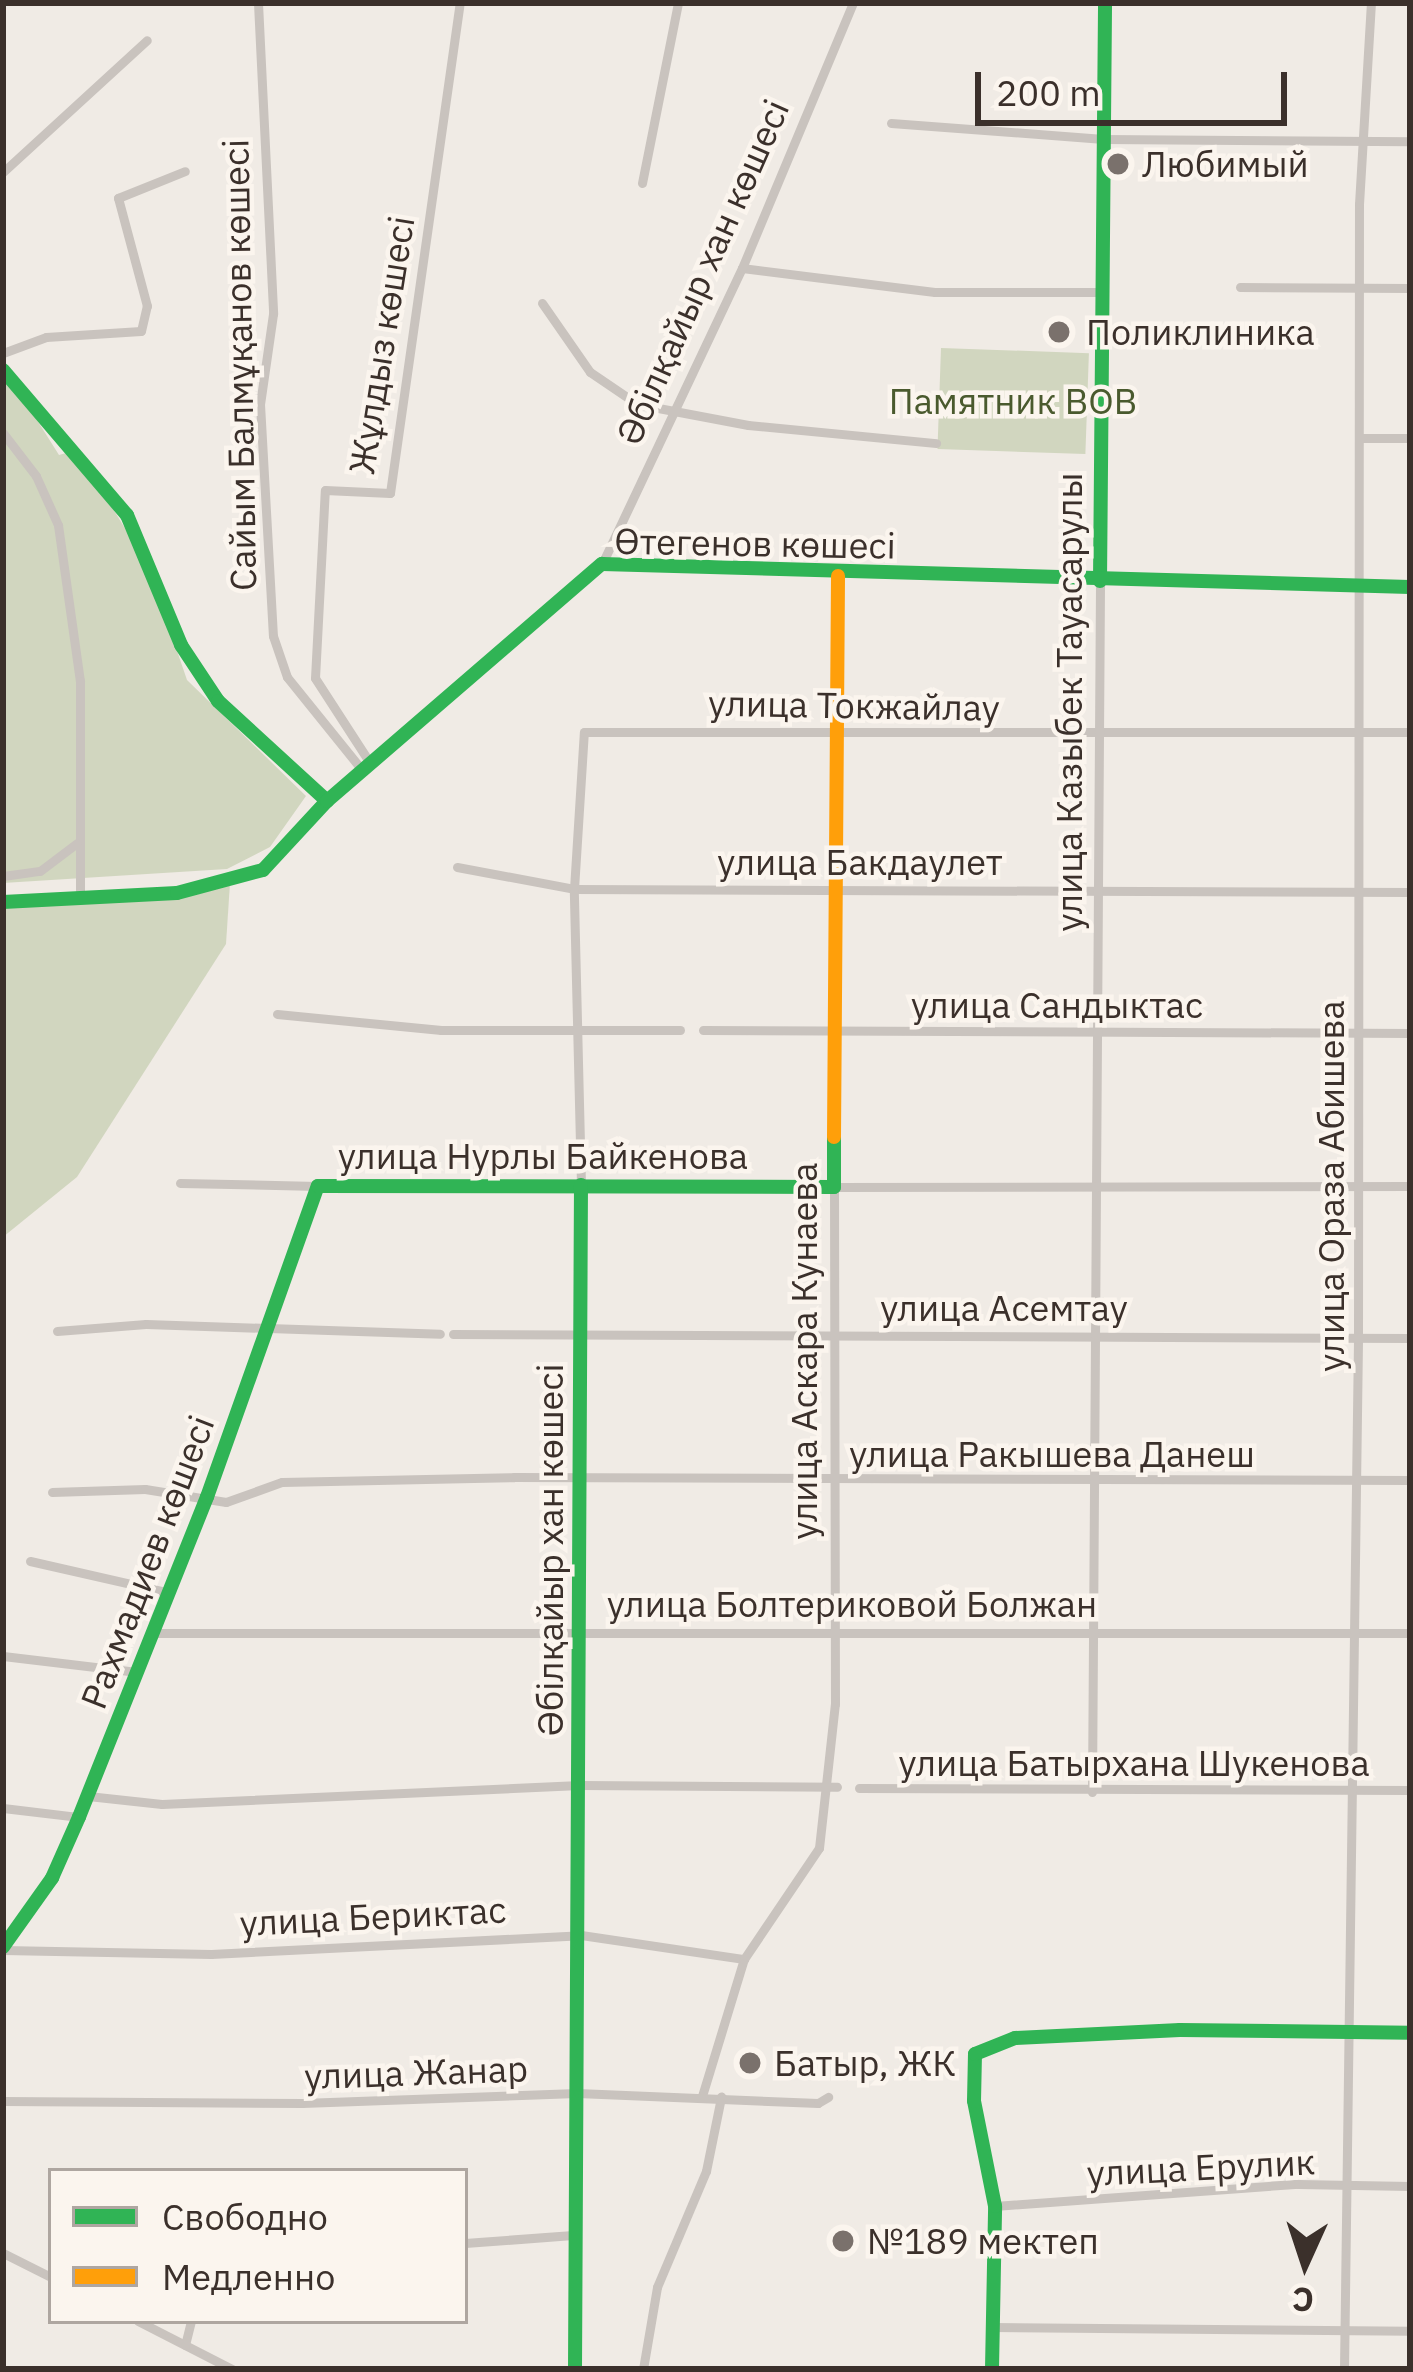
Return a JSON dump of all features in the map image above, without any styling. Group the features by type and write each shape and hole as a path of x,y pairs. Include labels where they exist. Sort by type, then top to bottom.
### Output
{"street":[{"name":"Сайым Балмұқанов көшесі","path":"258,3 273,314 260,404 273,636 287,677 366,766"},
{"name":"Жұлдыз көшесі","path":"366,766 315,678 325,490 390,494 460,3"},
{"path":"642,183 678,3"},
{"name":"Әбілқайыр хан көшесі","path":"602,564 742,268 853,3"},
{"name":"улица Казыбек Тауасарулы","path":"1092,1792 1089,1632 1100,1186 1096,1030 1105,3"},
{"name":"улица Ораза Абишева","path":"1344,2369 1358,1339 1363,438 1359,285 1371,3"},
{"path":"3,172 147,40"},
{"path":"891,123 1103,139 1410,141"},
{"path":"3,353 46,337 141,331 147,306 118,198 185,171"},
{"path":"742,268 934,292 1102,292"},
{"path":"1240,287 1410,288"},
{"path":"542,303 590,372 637,404 936,443"},
{"path":"3,370 127,515 181,645 218,701 327,801"},
{"path":"3,433 36,476 58,525 80,681 80,900"},
{"path":"1363,438 1410,438"},
{"name":"Өтегенов көшесі","path":"3,902 80,900 230,884 263,870 327,801 602,564 838,576 1410,587"},
{"name":"улица Аскара Кунаева","path":"703,2096 744,1959 819,1848 822,1787 835,1704 833,886 838,576"},
{"name":"Әбілқайыр хан көшесі","path":"575,2369 573,2235 581,1935 581,1185 574,889 584,731"},
{"name":"улица Токжайлау","path":"584,731 1410,732"},
{"path":"3,876 40,871 77,843"},
{"name":"улица Бакдаулет","path":"457,867 574,889 833,886 1410,892"},
{"path":"277,1014 441,1030 680,1030"},
{"name":"улица Сандыктас","path":"703,1030 1410,1033"},
{"name":"улица Нурлы Байкенова","path":"180,1184 1410,1186"},
{"name":"Рахмадиев көшесі","path":"3,1948 52,1879 88,1796 207,1497 318,1186"},
{"path":"57,1331 146,1324 265,1332 440,1334"},
{"name":"улица Асемтау","path":"453,1334 1410,1338"},
{"name":"улица Ракышева Данеш","path":"52,1492 239,1501 282,1482 578,1476 1410,1480"},
{"path":"30,1561 166,1592"},
{"name":"улица Болтериковой Болжан","path":"151,1633 834,1628 1410,1633"},
{"path":"3,1656 137,1672"},
{"path":"88,1796 163,1804 580,1785 837,1787"},
{"name":"улица Батырхана Шукенова","path":"859,1788 1410,1790"},
{"path":"3,1808 79,1817"},
{"name":"улица Бериктас","path":"3,1948 211,1954 581,1935 744,1959"},
{"path":"992,2369 995,2206 974,2101 975,2054 1015,2038 1180,2030 1410,2033"},
{"name":"улица Жанар","path":"3,2101 302,2103 578,2093 818,2103 828,2097"},
{"path":"643,2369 657,2287 706,2171 721,2098"},
{"name":"улица Ерулик","path":"995,2206 1298,2184 1410,2186"},
{"path":"468,2242 573,2235"},
{"path":"3,2253 48,2276"},
{"path":"144,2324 232,2369"},
{"path":"185,2345 190,2324"},
{"path":"992,2327 1345,2334 1410,2331"}],"green space":[{"name":"Памятник ВОВ","path":"941,348 1089,353 1085,454 937,449"},
{"path":"3,366 59,455 77,450 148,566 187,680 306,796 270,847 227,869 3,883"},
{"path":"230,883 226,944 77,1177 3,1237 3,907"}],"traffic: fast":[{"path":"1100,581 1105,3"},
{"path":"3,370 127,515 181,645 218,701 327,801"},
{"path":"3,902 177,893 263,870 327,801 602,564 1410,587"},
{"path":"3,1947 52,1878 79,1817 207,1497 318,1186 834,1187 834,1137"},
{"path":"575,2369 581,1185"},
{"path":"992,2369 995,2206 974,2101 975,2054 1015,2038 1180,2030 1410,2033"}],"traffic: slow":[{"path":"834,1137 838,576"}],"place":[{"name":"Любимый","path":"1118,164"},
{"name":"Поликлиника","path":"1059,332"},
{"name":"Батыр, ЖК","path":"750,2063"},
{"name":"№189 мектеп","path":"843,2241"}]}
